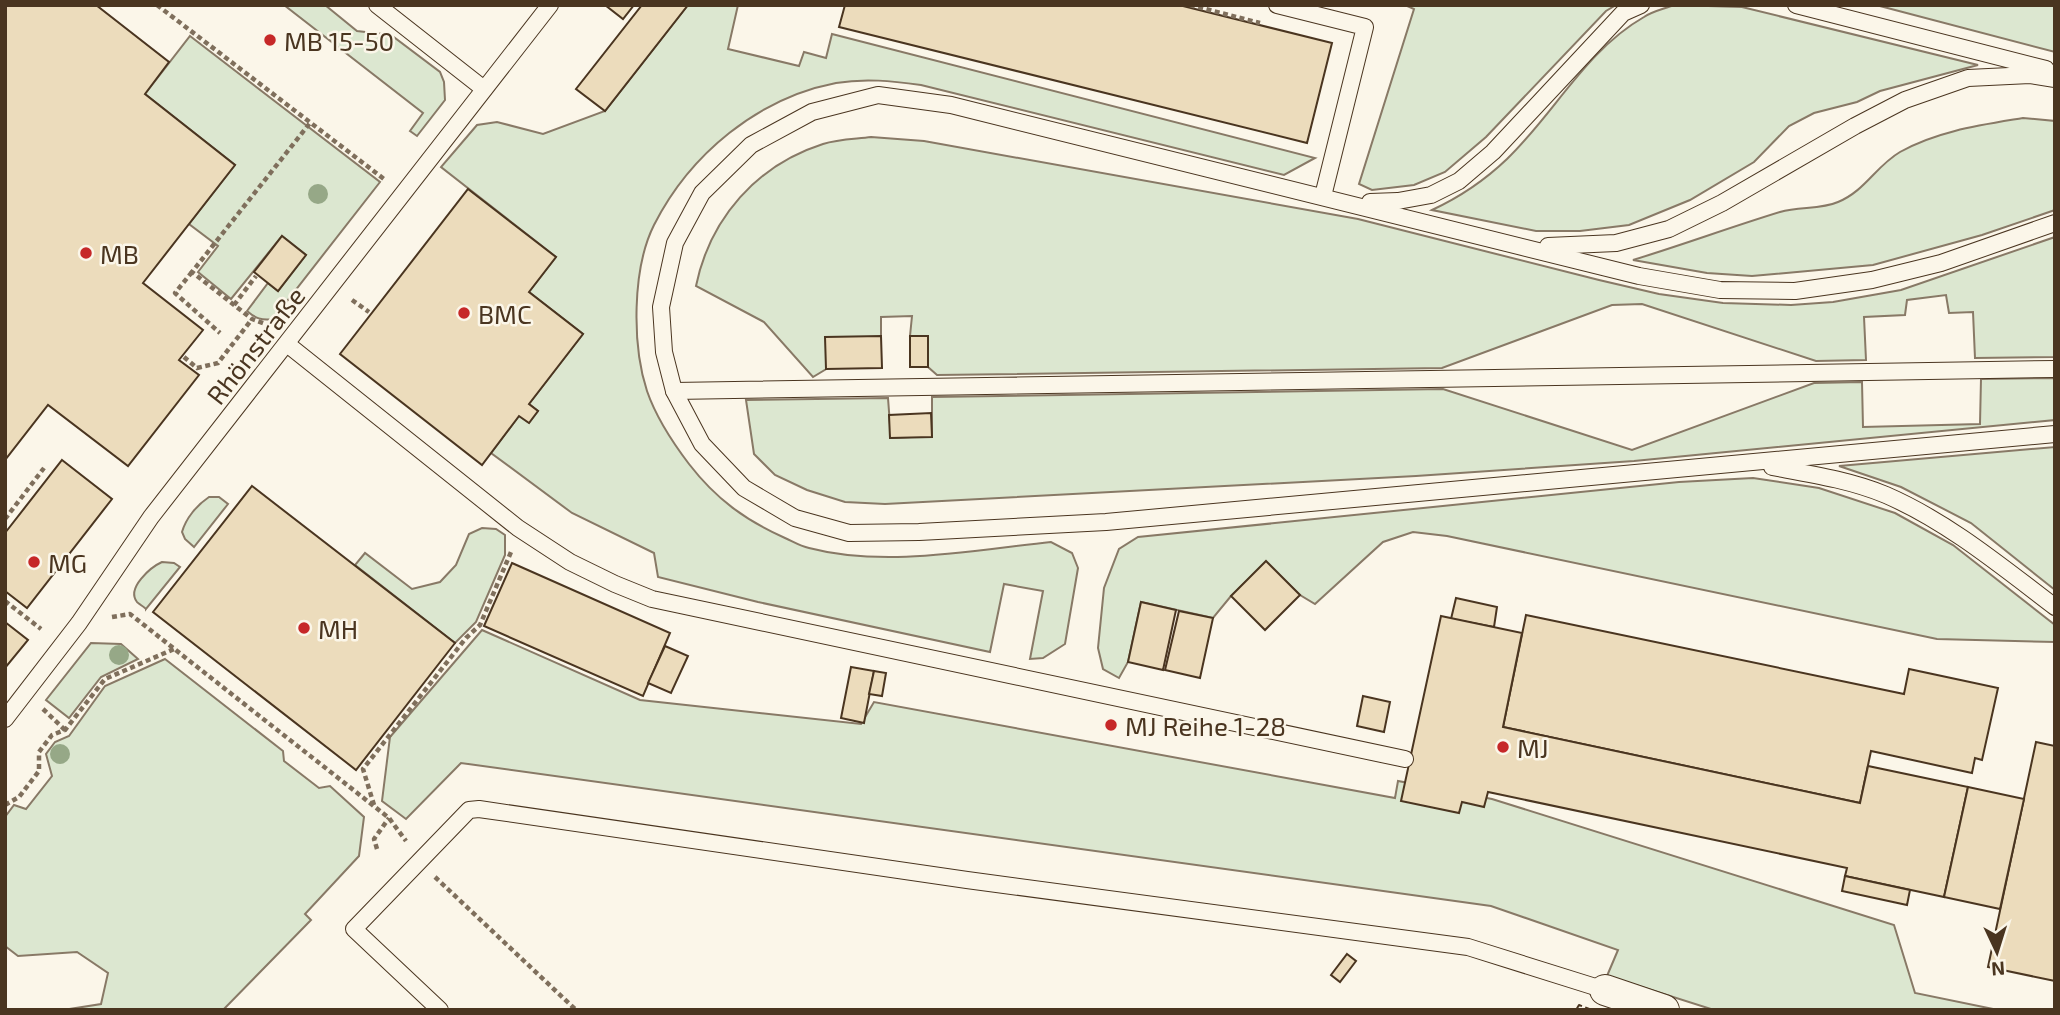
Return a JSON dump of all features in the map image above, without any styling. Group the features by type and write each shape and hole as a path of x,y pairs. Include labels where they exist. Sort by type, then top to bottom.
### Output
{"street":[{"path":"1605,990 1664,1010"}],"lane":[{"path":"377,5 484,89"},
{"name":"Rhönstraße","path":"5,719 79,623 151,516 550,5"},
{"path":"1277,5 1365,27 1323,196"},
{"path":"1353,203 1398,201 1431,195 1459,181 1493,152 1623,13 1641,5"},
{"path":"1796,5 2055,72"},
{"path":"1514,246 1566,247 1616,243 1669,229 1722,204 1905,100 1968,78 2030,75 2055,79"},
{"path":"2055,223 1941,263 1872,280 1795,291 1720,289 1639,275 1514,246 1353,203 951,105 878,95 812,112 751,145 702,193 675,243 661,307 664,352 674,391 702,444 744,488 795,518 849,533 1107,522 2055,434"},
{"path":"287,344 518,528 570,562 652,599 1405,760"},
{"path":"674,391 2055,369"},
{"path":"1752,463 1829,478 1885,495 1965,538 2055,607"},
{"path":"440,1010 354,929 469,810 479,809 967,880 1468,947 1605,990"}],"path":[{"path":"157,5 387,182"},
{"path":"220,333 176,293 310,122"},
{"path":"192,272 252,319 274,327 283,314 303,323"},
{"path":"234,305 256,276"},
{"path":"184,357 197,368 218,363 252,319"},
{"path":"5,519 44,468"},
{"path":"374,806 363,769 466,638 480,625 515,543 518,528"},
{"path":"5,601 41,629 130,614 389,818 398,827 419,862 576,1010"},
{"path":"41,629 41,707 65,730"},
{"path":"5,805 19,797 39,771 39,752 45,743 52,735 65,730 105,679 174,649"},
{"path":"377,849 374,839 389,818"}],"green space":[{"path":"284,5 325,5 357,31 391,35 440,72 444,82 445,100 417,136 410,131 423,113"},
{"path":"688,5 738,5 728,49 799,66 804,52 826,58 832,34 1315,158 1284,175 921,85 847,81 807,90 754,116 729,133 687,175 654,225 647,243 638,285 637,330 642,372 660,420 699,476 744,516 770,531 799,545 838,554 868,557 930,556 1051,542 1072,553 1078,568 1065,644 1043,658 1030,659 1043,591 1004,584 990,652 758,602 658,577 654,553 572,513 491,453 519,416 529,423 538,411 529,404 583,334 529,292 556,257 441,167 477,125 497,122 543,134 605,111"},
{"path":"1405,5 1616,5 1606,11 1486,137 1445,172 1414,185 1372,190 1359,184 1414,9"},
{"path":"1674,5 1742,7 1978,65 1880,91 1857,102 1814,113 1789,126 1754,162 1690,200 1629,225 1580,231 1536,231 1432,210 1471,188 1507,159 1588,65 1623,31 1647,15"},
{"path":"1876,5 2055,5 2055,52"},
{"path":"190,36 380,182 273,319 265,320 247,311 268,283 278,291 306,255 282,236 231,299 198,272 218,246 189,224 235,165 145,94"},
{"path":"2023,118 2055,121 2055,210 1982,235 1873,265 1752,276 1707,273 1633,260 1780,212 1838,202 1856,192 1900,152 1914,145 1960,130"},
{"path":"871,137 924,141 1358,219 1659,294 1723,303 1791,305 1833,302 1901,290 2055,237 2055,357 1975,358 1973,312 1949,313 1946,295 1907,300 1905,315 1864,317 1866,360 1816,361 1642,304 1612,305 1442,368 937,375 928,367 928,336 910,336 912,316 881,317 881,336 813,377 764,322 696,286 712,238 740,197 758,180 799,153 841,140"},
{"path":"2055,378 2055,420 1634,461 1416,476 885,504 845,502 807,490 775,475 754,454 746,400 888,398 891,438 932,436 932,397 1443,389 1632,450 1814,383 1862,382 1863,427 1980,424 1981,379"},
{"path":"2055,447 2055,590 1971,523 1901,487 1839,466"},
{"path":"1753,478 1819,488 1895,513 1953,545 2055,625 2055,642 1937,639 1447,536 1413,532 1383,542 1315,604 1300,595 1266,562 1213,618 1141,602 1128,662 1119,678 1103,669 1098,648 1104,588 1119,549 1138,537 1679,482"},
{"path":"209,497 219,497 228,504 194,547 182,532 193,512"},
{"path":"482,528 496,529 505,535 505,555 476,622 455,643 355,565 365,553 412,589 440,582 456,565 469,534"},
{"path":"162,562 174,563 180,567 146,609 134,596 137,585 146,573"},
{"path":"482,630 640,700 861,724 874,702 1395,798 1398,781 1492,799 1894,925 1915,993 1998,1010 1714,1010 1607,976 1618,950 1491,906 461,763 406,819 382,801 390,737"},
{"path":"91,643 121,644 138,659 101,677 69,718 46,700"},
{"path":"165,659 283,751 284,761 319,788 330,786 364,817 359,856 305,914 311,920 223,1010 63,1010 101,1004 108,973 77,952 18,956 5,946 5,817 14,805 26,809 52,776 46,754 55,742 69,736 105,686"}],"building":[{"name":"MB","path":"5,5 96,5 169,62 145,94 235,165 143,283 203,330 179,360 199,375 128,466 48,405 5,460"},
{"path":"605,5 634,5 623,19"},
{"path":"642,5 688,5 605,111 576,89"},
{"path":"845,5 1179,5 1332,43 1307,143 839,27"},
{"name":"BMC","path":"468,189 556,257 529,292 583,334 529,404 538,411 529,423 519,416 482,465 340,354"},
{"path":"282,236 306,255 278,291 254,272"},
{"path":"881,336 882,368 826,369 825,337"},
{"path":"910,336 928,336 928,367 910,367"},
{"path":"931,413 932,437 890,438 889,415"},
{"name":"MG","path":"62,460 112,499 27,608 5,591 5,533"},
{"name":"MH","path":"252,486 455,643 356,770 153,612"},
{"path":"1266,561 1300,595 1265,630 1231,596"},
{"path":"512,563 670,633 643,696 484,626"},
{"path":"1456,598 1497,607 1494,627 1451,619"},
{"path":"1141,602 1176,610 1163,670 1128,662"},
{"path":"1179,611 1213,618 1200,678 1165,670"},
{"path":"1526,615 1904,694 1909,669 1998,688 1982,760 1975,758 1972,773 1871,751 1860,803 1503,727"},
{"name":"MJ","path":"1441,616 1522,633 1503,727 1860,803 1868,766 1968,787 1944,897 1845,876 1847,868 1488,792 1484,807 1462,802 1459,813 1401,801"},
{"path":"5,622 28,640 5,668"},
{"path":"665,646 688,656 671,693 648,683"},
{"path":"851,667 874,671 864,723 841,718"},
{"path":"874,671 886,673 882,696 869,694"},
{"path":"1363,696 1390,702 1384,732 1357,726"},
{"path":"2036,742 2055,746 2055,981 1988,967"},
{"path":"1968,787 2024,799 2000,909 1944,897"},
{"path":"1845,876 1910,890 1907,905 1842,891"},
{"path":"1347,954 1356,961 1340,982 1331,975"}],"fence":[{"path":"1576,1010 1579,1005 1592,1010"}],"place":[{"name":"MB 15-50","path":"270,40"},
{"name":"MB","path":"86,253"},
{"name":"BMC","path":"464,313"},
{"name":"MG","path":"34,562"},
{"name":"MH","path":"304,628"},
{"name":"MJ Reihe 1-28","path":"1111,725"},
{"name":"MJ","path":"1503,747"}]}
